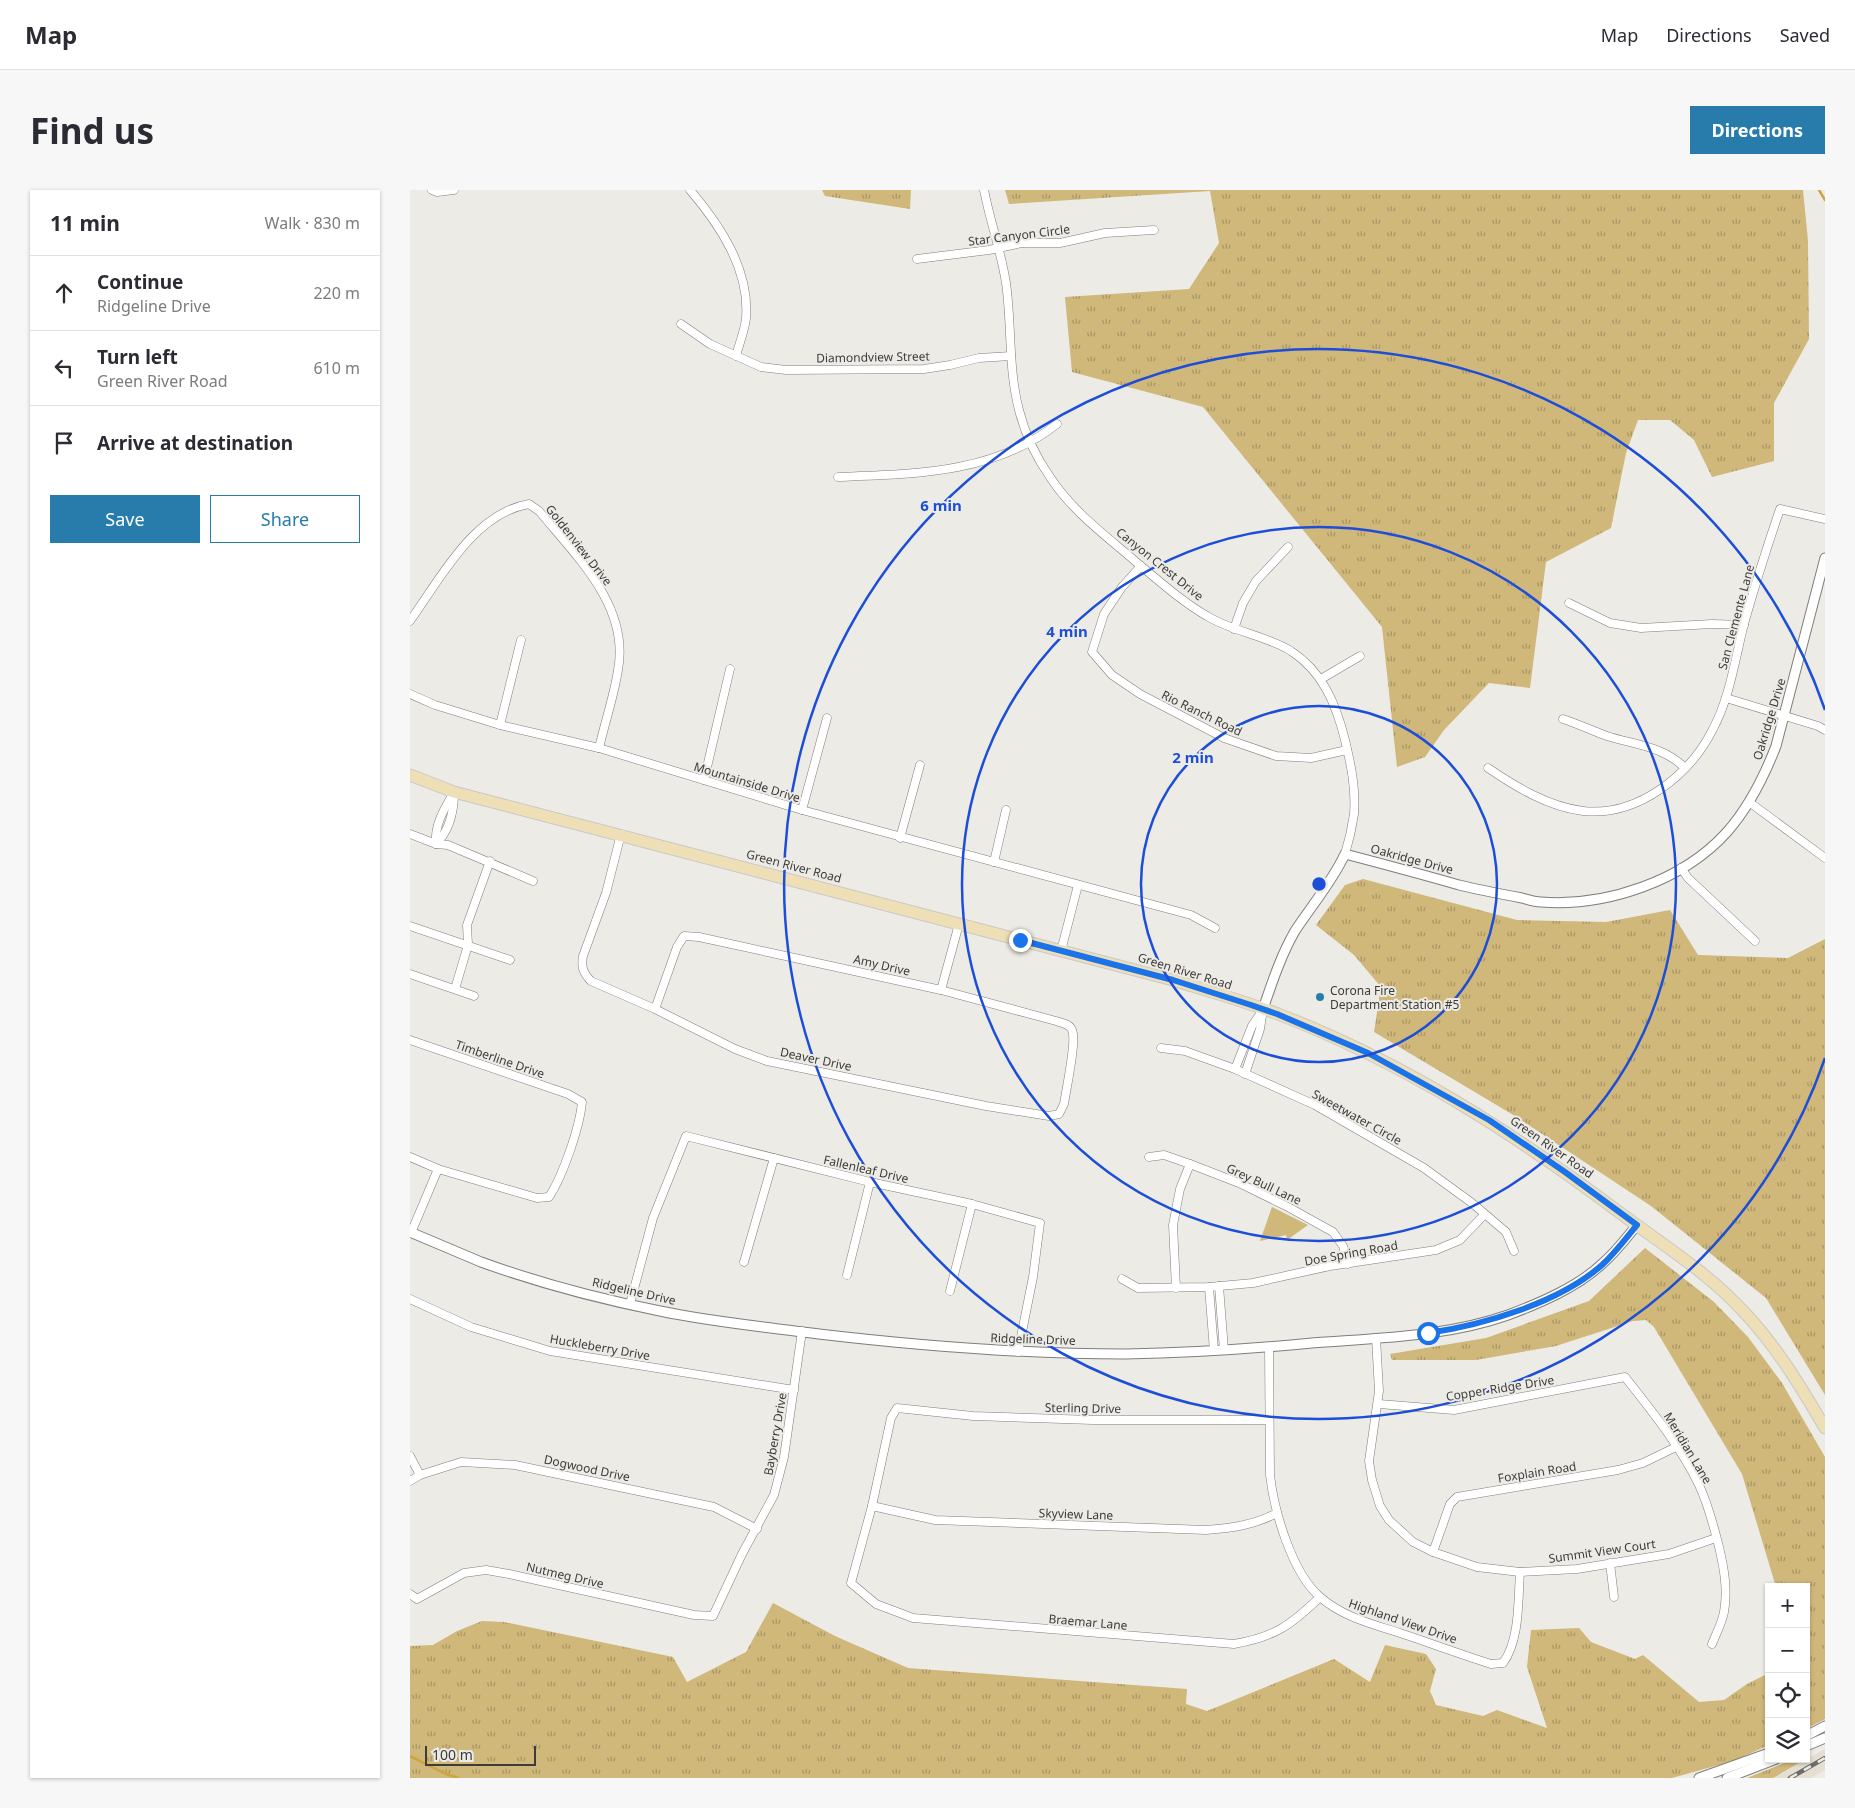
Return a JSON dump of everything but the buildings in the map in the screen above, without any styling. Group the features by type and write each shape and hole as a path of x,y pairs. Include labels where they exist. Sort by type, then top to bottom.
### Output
{"main road":[{"name":"Green River Road","path":"410,775 454,792 621,834 1173,980 1263,1009 1368,1053 1448,1096 1528,1146 1704,1274 1744,1311 1784,1360 1825,1428"}],"street":[{"path":"432,190 437,192 454,190"},
{"path":"690,190 702,204 729,247 744,283 746,319 736,356"},
{"name":"Canyon Crest Drive","path":"984,190 999,247 1006,285 1011,356 1018,409 1030,442 1040,462 1067,500 1089,522 1188,605 1234,629 1289,650 1306,662 1321,679 1338,712 1353,773 1354,792 1351,833 1345,854 1321,895 1295,932 1280,962 1263,1009 1260,1029 1246,1074"},
{"name":"Star Canyon Circle","path":"917,259 1022,243 1060,244 1105,233 1154,230"},
{"name":"Diamondview Street","path":"681,324 710,344 761,367 786,370 924,369 979,358 1011,356"},
{"path":"838,477 929,473 973,464 1013,451 1044,434 1056,424"},
{"name":"Goldenview Drive","path":"410,621 461,549 473,536 491,520 517,506 529,504 539,511 599,586 609,604 618,632 620,656 618,670 599,748"},
{"name":"San Clemente Lane","path":"1488,768 1519,789 1556,804 1584,811 1614,809 1640,801 1666,786 1701,751 1714,728 1726,698 1761,563 1780,509 1825,519"},
{"path":"1234,629 1243,603 1256,581 1288,546"},
{"name":"Oakridge Drive","path":"1345,854 1489,893 1540,902 1573,903 1636,890 1681,868 1727,832 1749,802 1771,760 1825,558"},
{"name":"Rio Ranch Road","path":"1142,566 1122,587 1104,614 1092,652 1112,675 1140,694 1224,738 1276,756 1311,758 1347,750"},
{"path":"1569,603 1610,624 1641,628 1712,624 1744,625"},
{"path":"500,725 521,640"},
{"path":"1321,679 1360,656"},
{"path":"704,780 730,669"},
{"name":"Mountainside Drive","path":"410,694 435,705 500,725 599,748 900,838 1191,915 1215,928"},
{"path":"1726,698 1784,715 1825,730"},
{"path":"802,810 827,718"},
{"path":"1564,719 1608,736 1656,748 1676,759 1685,768"},
{"path":"900,838 920,765"},
{"path":"436,844 435,833 445,807 454,792"},
{"path":"1749,802 1825,858"},
{"path":"994,862 1006,810"},
{"path":"410,834 436,844 448,845 533,880"},
{"name":"Deaver Drive","path":"621,834 606,893 583,956 584,974 591,981 655,1009 727,1046 767,1061 986,1106 1049,1116 1059,1114"},
{"path":"455,990 468,946 467,925 490,862"},
{"path":"1681,868 1688,878 1755,941"},
{"path":"1061,951 1078,885"},
{"path":"941,990 959,924"},
{"path":"410,926 510,960"},
{"name":"Amy Drive","path":"655,1009 677,946 684,936 699,937 941,990 1067,1024 1072,1028 1075,1040 1064,1104 1059,1114"},
{"path":"410,974 474,996"},
{"name":"Canyon Crest Drive","path":"1235,1069 1252,1026 1263,1009"},
{"name":"Timberline Drive","path":"410,1040 568,1094 582,1102 581,1116 557,1186 549,1197 537,1198 438,1169"},
{"name":"Sweetwater Circle","path":"1161,1048 1185,1051 1235,1069 1315,1105 1424,1168 1472,1203 1506,1232 1514,1251"},
{"name":"Fallenleaf Drive","path":"630,1304 653,1218 686,1136 870,1182 972,1204 1040,1223 1033,1277 1018,1352"},
{"name":"Grey Bull Lane","path":"1149,1157 1164,1155 1190,1164 1239,1183 1288,1207 1334,1232 1344,1246 1348,1264"},
{"path":"410,1157 438,1169 411,1232"},
{"path":"744,1262 774,1158"},
{"path":"1176,1288 1173,1225 1180,1188 1190,1164"},
{"path":"847,1275 870,1182"},
{"path":"950,1291 972,1204"},
{"name":"Doe Spring Road","path":"1122,1279 1138,1288 1209,1287 1253,1283 1330,1266 1436,1250 1460,1240 1484,1214"},
{"name":"Ridgeline Drive","path":"411,1232 482,1262 548,1283 630,1304 706,1319 802,1332 919,1344 1018,1352 1126,1354 1214,1351 1376,1338 1446,1330 1477,1324 1507,1315 1572,1286 1602,1265 1637,1225"},
{"path":"1219,1286 1224,1350"},
{"path":"1209,1287 1214,1351"},
{"name":"Huckleberry Drive","path":"410,1299 471,1328 550,1351 794,1390"},
{"name":"Bayberry Drive","path":"713,1616 742,1554 774,1495 784,1457 802,1332"},
{"name":"Summit View Court","path":"1376,1338 1379,1404 1371,1439 1369,1461 1375,1493 1380,1506 1389,1520 1413,1542 1433,1552 1477,1567 1520,1572 1577,1568 1668,1554 1716,1538"},
{"name":"Highland View Drive","path":"1269,1347 1270,1475 1272,1493 1277,1513 1294,1557 1307,1583 1320,1597 1344,1614 1491,1664 1503,1663 1508,1655 1517,1618 1520,1572"},
{"name":"Copper Ridge Drive","path":"1379,1404 1454,1410 1625,1378"},
{"name":"Meridian Lane","path":"1625,1378 1653,1412 1699,1485 1716,1538 1723,1565 1725,1584 1724,1612 1712,1644"},
{"name":"Sterling Drive","path":"872,1506 891,1418 897,1408 973,1416 1093,1420 1269,1420"},
{"name":"Foxplain Road","path":"1433,1552 1450,1504 1457,1497 1618,1470 1644,1463 1676,1447"},
{"path":"410,1456 420,1475"},
{"name":"Dogwood Drive","path":"410,1481 420,1475 462,1462 515,1465 714,1507 757,1529"},
{"name":"Skyview Lane","path":"872,1506 935,1520 1206,1530 1237,1528 1261,1521 1277,1513"},
{"name":"Braemar Lane","path":"872,1506 851,1583 876,1604 912,1618 1234,1644 1256,1640 1282,1630 1296,1620 1320,1597"},
{"path":"1610,1563 1614,1597"},
{"name":"Nutmeg Drive","path":"410,1594 417,1599 464,1573 486,1570 694,1615 713,1616"},
{"path":"1810,1734 1825,1726"},
{"path":"1810,1744 1825,1738"},
{"path":"1698,1778 1765,1753"},
{"path":"1727,1778 1766,1763"}],"shaded area":[{"path":"1825,1749 1825,1770 1811,1778 1773,1778 1800,1763 1810,1763 1810,1757"}],"green space":[{"path":"822,190 911,190 910,209 825,196"},
{"path":"1005,190 1803,190 1808,241 1809,339 1774,403 1774,461 1712,477 1694,440 1670,420 1638,420 1626,453 1611,528 1546,562 1530,688 1489,683 1444,730 1425,757 1397,767 1382,627 1203,407 1072,372 1065,297 1189,289 1219,243 1210,191 1009,204"},
{"path":"1363,879 1517,920 1606,922 1670,910 1698,955 1788,958 1825,939 1825,1395 1766,1298 1651,1206 1515,1116 1374,1032 1381,987 1354,955 1316,925 1345,885"},
{"path":"1272,1207 1308,1225 1287,1240 1286,1235 1260,1241"},
{"path":"1645,1248 1714,1302 1748,1337 1782,1383 1825,1457 1825,1719 1810,1727 1810,1583 1775,1583 1742,1474 1654,1327 1646,1320 1633,1321 1556,1346 1476,1360 1392,1360 1390,1354 1486,1338 1589,1301"},
{"path":"773,1603 835,1636 908,1668 1187,1689 1186,1704 1207,1711 1334,1659 1370,1682 1385,1645 1426,1654 1436,1669 1430,1691 1436,1705 1483,1716 1497,1710 1547,1728 1527,1667 1531,1630 1579,1628 1591,1642 1635,1659 1643,1655 1699,1702 1724,1700 1747,1684 1765,1675 1765,1747 1733,1761 1672,1778 410,1778 410,1646 433,1645 457,1631 482,1621 504,1622 673,1657 687,1682 746,1652"},
{"path":"1784,1763 1799,1763 1773,1778 1747,1778"}],"waterway":[{"path":"1819,190 1825,200"},
{"path":"410,1756 458,1778"}],"railway":[{"path":"1790,1778 1825,1758"}],"place":[{"name":"Corona Fire Department Station #5","path":"1320,997"}],"route":[{"path":"1020,940 1173,980 1251,1005 1277,1014 1368,1053 1489,1120 1565,1172 1637,1225 1602,1265 1572,1286 1507,1315 1477,1324 1428,1333"}]}
